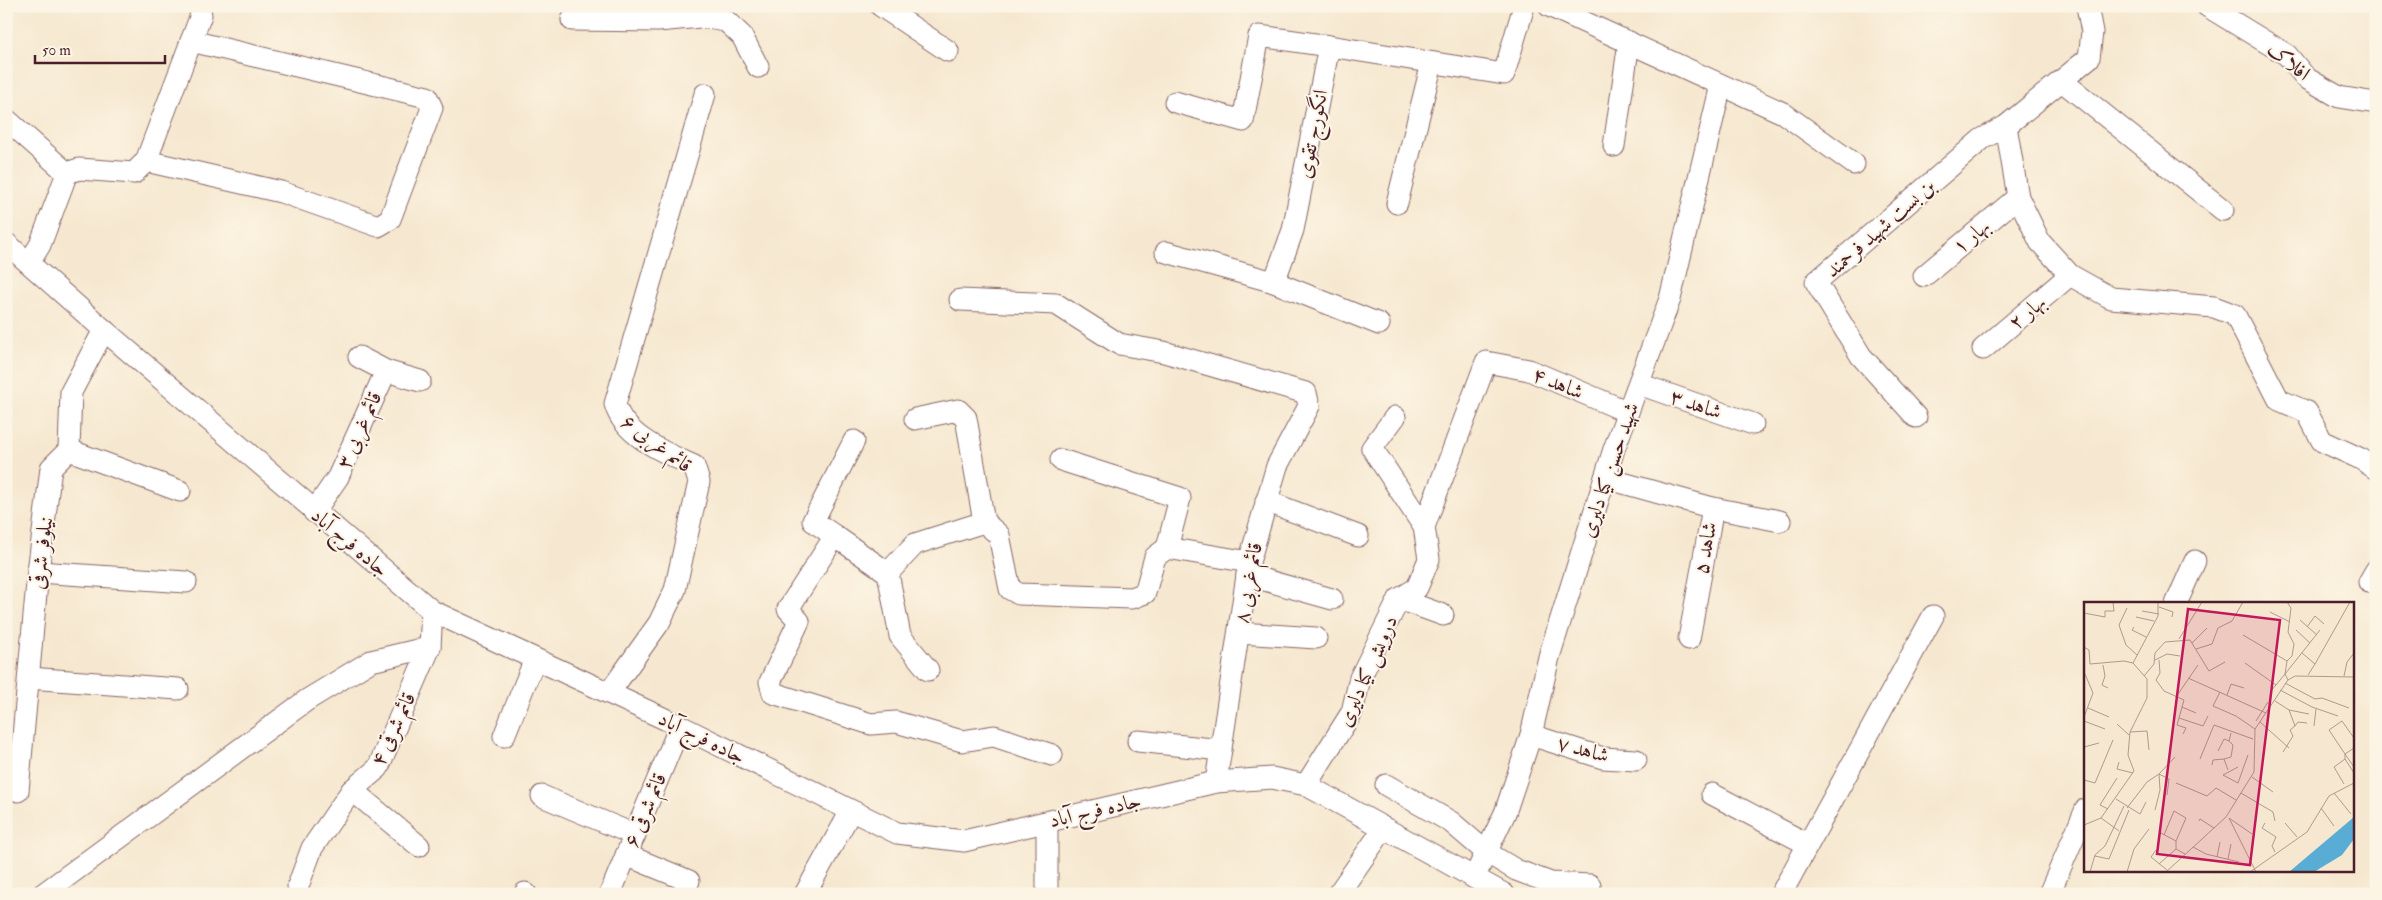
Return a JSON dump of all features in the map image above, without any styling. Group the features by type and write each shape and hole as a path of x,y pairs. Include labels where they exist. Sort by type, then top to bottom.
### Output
{"street":[{"path":"67,173 79,169 134,173 146,160 201,14 199,6"},
{"path":"881,6 948,51"},
{"path":"1175,102 1243,121 1258,36 1504,74 1524,6"},
{"path":"1549,6 1784,113 1854,164"},
{"path":"2087,6 2092,32 2089,58 2006,126 2018,197 2040,242 2070,275 2111,298 2214,307 2235,315 2279,400 2307,412 2322,442 2360,459 2376,469"},
{"name":"افلاک","path":"2207,6 2287,55 2306,78 2339,97 2376,103"},
{"path":"572,20 658,21 729,14 758,67"},
{"path":"146,160 281,192 378,226 390,219 432,108 427,97 191,41"},
{"path":"1614,146 1629,42"},
{"name":"انگورج تقوی","path":"1274,282 1293,230 1329,46"},
{"path":"1397,203 1432,63"},
{"path":"2062,81 2223,210"},
{"name":"شهید حسن کیا دلیری","path":"1474,878 1505,813 1531,734 1549,657 1605,478 1670,299 1721,85"},
{"name":"قائم غربی ۶","path":"609,693 659,623 675,590 699,482 694,466 657,448 635,432 618,416 615,404 705,94"},
{"path":"6,120 67,173"},
{"name":"بن بست شهید فرحمند","path":"1916,417 1861,356 1816,282 1982,139 2006,126"},
{"path":"29,263 40,246 67,173"},
{"name":"بهار ۱","path":"1924,276 2018,197"},
{"name":"جاده فرج آباد","path":"6,243 314,512 432,611 680,726 897,833 964,841 1216,782 1272,778 1306,785 1496,892"},
{"path":"1166,252 1274,282 1378,324"},
{"name":"بهار ۲","path":"1983,349 2070,275"},
{"name":"قائم غربی ۸","path":"960,300 1056,304 1119,344 1164,352 1306,394 1309,406 1277,466 1248,568 1240,633 1216,782"},
{"path":"104,330 71,392 69,450 180,491"},
{"name":"قائم غربی ۳","path":"314,512 338,476 386,371 359,358"},
{"name":"شاهد ۴","path":"1486,362 1529,370 1628,412"},
{"name":"درویش کیا دلیری","path":"1306,785 1352,712 1360,678 1399,598 1417,588 1429,559 1424,527 1486,362"},
{"path":"386,371 420,381"},
{"name":"شاهد ۳","path":"1639,384 1753,424"},
{"path":"915,419 958,410 966,418 984,522 1000,535 1010,589 1019,594 1132,598 1145,593 1155,557 1167,548 1180,498 1061,460"},
{"path":"1395,417 1372,448 1424,527"},
{"path":"854,441 813,521 888,573 900,636 928,670"},
{"name":"نیلوفر شرقی","path":"12,786 29,678 38,572 51,468 69,450"},
{"name":"شاهد ۵","path":"1605,478 1713,508 1689,639"},
{"path":"1266,501 1358,536"},
{"path":"1713,508 1780,521"},
{"path":"888,573 915,544 984,522"},
{"path":"836,536 788,608 799,621 770,682 774,693 870,724 896,722 962,742 994,736 1052,755"},
{"path":"1167,548 1248,568 1332,599"},
{"path":"2177,602 2195,561"},
{"path":"38,572 186,582"},
{"path":"1399,598 1443,615"},
{"name":"قائم شرقی ۴","path":"298,886 312,848 352,790 378,768 430,647 432,611"},
{"path":"1781,894 1933,616"},
{"path":"1240,633 1316,638"},
{"path":"43,894 307,700 371,661 430,647"},
{"path":"504,736 535,659"},
{"path":"29,678 178,689"},
{"name":"قائم شرقی ۶","path":"610,894 680,726"},
{"name":"شاهد ۷","path":"1531,734 1603,758 1636,760"},
{"path":"1138,741 1221,750"},
{"path":"1386,785 1451,822 1486,852 1516,870 1551,883 1590,885"},
{"path":"352,790 419,846"},
{"path":"1712,794 1807,844"},
{"path":"542,796 635,835"},
{"path":"805,894 852,811"},
{"path":"2049,894 2084,814"},
{"path":"1047,894 1048,822"},
{"path":"1338,894 1384,828"},
{"path":"626,856 689,881"}]}
